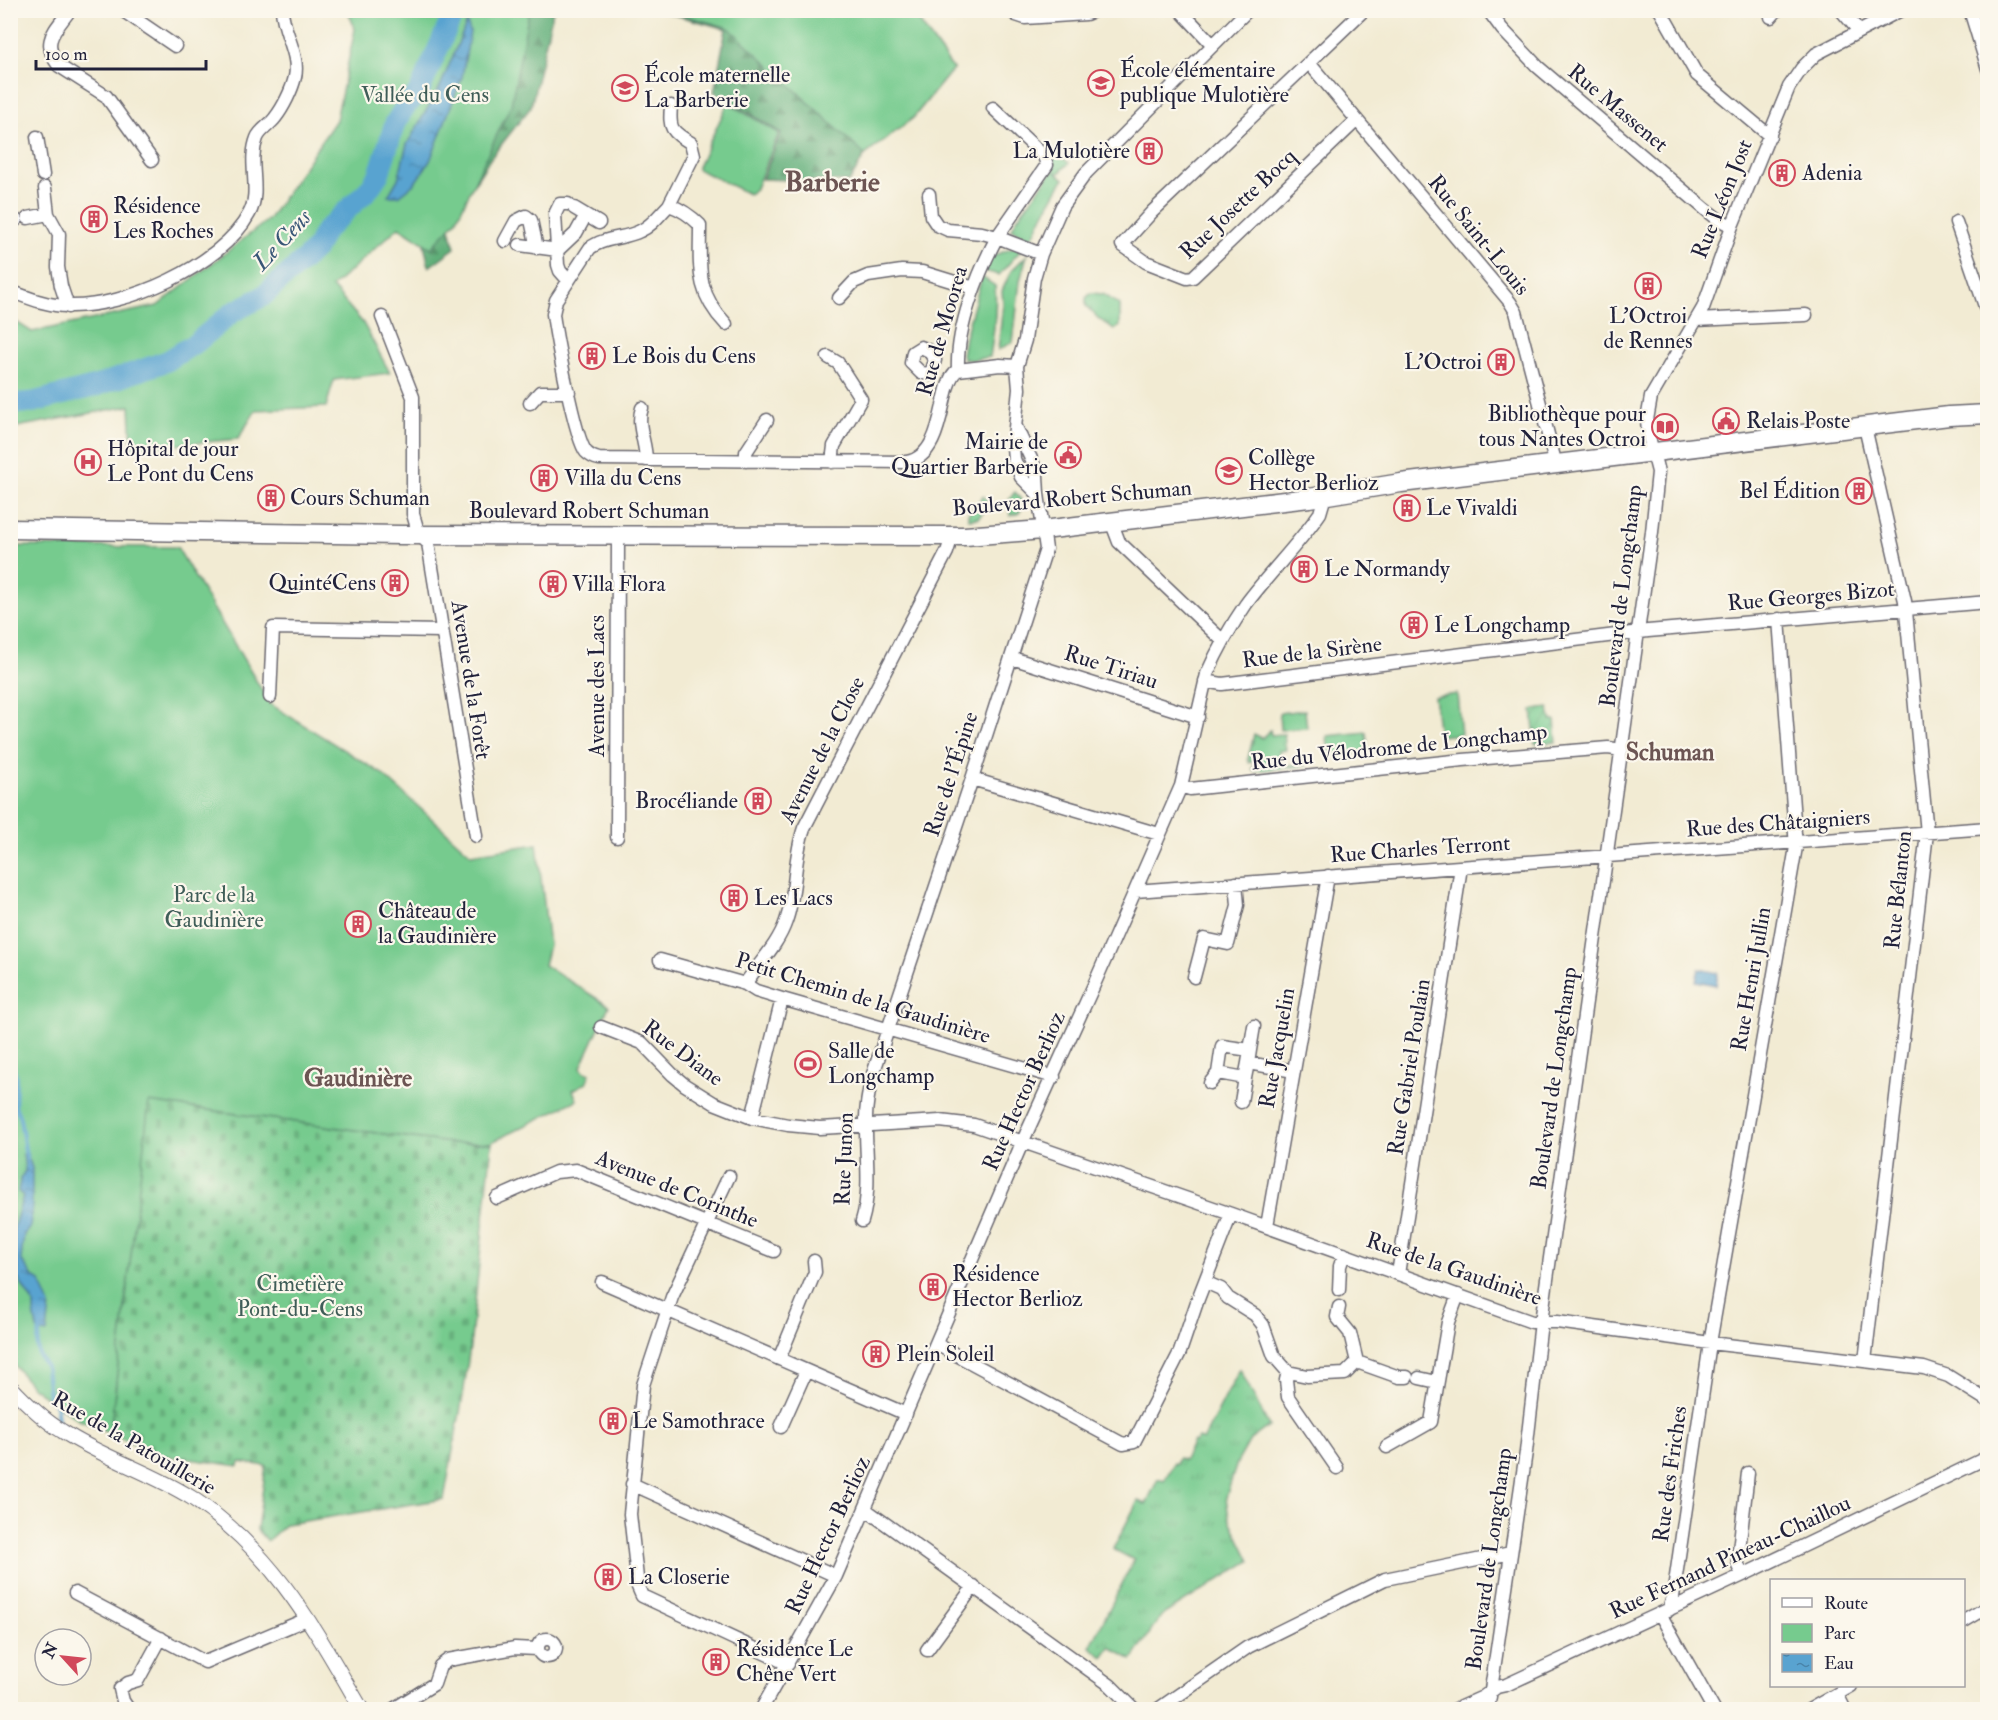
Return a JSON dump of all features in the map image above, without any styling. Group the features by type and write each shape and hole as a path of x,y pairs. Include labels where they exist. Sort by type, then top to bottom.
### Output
{"main road":[{"name":"Boulevard Robert Schuman","path":"10,529 419,535 952,536 1043,530 1325,496 1401,483 1653,452 1949,416 1988,414"}],"street":[{"path":"70,10 49,44 53,59 58,66 106,96 153,160"},
{"path":"122,10 175,46"},
{"path":"10,291 50,304 68,306 104,303 137,295 158,286 198,264 227,241 248,216 255,200 254,151 257,136 275,119 296,76 296,61 282,10"},
{"path":"1010,10 1026,18 1086,14 1096,10"},
{"path":"1180,10 1213,45"},
{"path":"1038,494 1026,483 1015,465 1013,447 1019,389 1017,366 1025,340 1034,278 1041,254 1062,206 1082,178 1248,10"},
{"path":"1309,63 1364,10"},
{"name":"Rue Massenet","path":"1488,10 1522,52 1553,82 1718,219 1732,226"},
{"path":"1660,10 1697,75 1770,136"},
{"path":"1841,10 1859,31"},
{"name":"Rue Léon Jost","path":"1653,452 1647,420 1651,397 1707,299 1732,226 1789,87 1808,60 1824,48 1901,10"},
{"path":"1970,10 1986,61"},
{"name":"Rue Saint-Louis","path":"1309,63 1510,302 1516,312 1556,465"},
{"name":"Rue Josette Bocq","path":"1309,63 1122,245 1146,262 1187,278 1193,277 1357,120"},
{"name":"Rue de Moorea","path":"671,106 669,123 674,133 691,143 694,155 669,205 641,231 594,245 586,252 556,300 553,314 578,431 585,451 599,459 832,462 907,462 919,459 933,440 954,374 974,288 980,272 998,237 1047,165 1044,156 993,108"},
{"path":"36,137 48,214 59,234 58,267 61,286 68,306"},
{"path":"929,194 931,216 937,225 948,230 998,237 1041,254"},
{"path":"669,205 693,218 700,225 702,286 714,311 726,324"},
{"path":"568,280 560,271 555,214 566,206 599,223"},
{"path":"18,219 48,214"},
{"path":"520,245 558,250 576,233 586,215"},
{"path":"505,240 516,221 526,216 531,220 537,248"},
{"path":"1956,222 1988,315"},
{"path":"839,298 854,282 868,276 902,271 922,272 974,288"},
{"path":"1696,320 1806,315"},
{"name":"Avenue de la Forêt","path":"382,317 413,396 413,513 419,535 428,543 476,836"},
{"path":"828,357 838,363 861,399 834,446 832,462"},
{"path":"934,368 954,374 1000,365 1017,366"},
{"path":"530,403 540,392 569,392"},
{"path":"642,408 640,421 646,460"},
{"path":"746,461 746,452 767,420"},
{"name":"Rue de l'Épine","path":"888,1029 1012,658 1044,554 1046,544 1037,476 1034,463 1016,427"},
{"name":"Rue Bélanton","path":"1865,427 1906,609 1927,833 1865,1361"},
{"name":"Boulevard de Longchamp","path":"1488,1710 1526,1452 1541,1322 1656,500 1658,472 1653,452"},
{"name":"Rue Hector Berlioz","path":"761,1710 836,1576 1022,1143 1054,1077 1135,891 1180,786 1207,674 1223,641 1247,603 1313,523 1320,513 1325,496"},
{"path":"1111,520 1119,542 1223,641"},
{"name":"Avenue des Lacs","path":"617,837 618,534"},
{"name":"Avenue de la Close","path":"745,984 782,931 791,902 795,861 804,828 947,552 952,536"},
{"name":"Rue Georges Bizot","path":"1638,633 1988,602"},
{"name":"Rue Henri Jullin","path":"1710,1343 1796,842 1779,619"},
{"path":"270,697 273,628 441,631"},
{"name":"Rue de la Sirène","path":"1205,681 1222,684 1638,633"},
{"name":"Rue Tiriau","path":"1012,658 1198,717"},
{"name":"Rue du Vélodrome de Longchamp","path":"1180,786 1190,789 1463,760 1608,748 1622,750"},
{"path":"972,778 1159,834"},
{"name":"Rue des Châtaigniers","path":"1607,856 1988,828"},
{"name":"Rue Charles Terront","path":"1135,891 1607,856"},
{"name":"Rue Gabriel Poulain","path":"1398,1274 1461,867"},
{"name":"Rue Jacquelin","path":"1267,1226 1329,876"},
{"path":"1194,977 1204,939 1228,944 1238,905 1236,883"},
{"name":"Petit Chemin de la Gaudinière","path":"660,960 745,984 756,991 782,999 1054,1077"},
{"path":"752,1118 782,999"},
{"path":"1241,1102 1254,1026"},
{"name":"Rue Diane","path":"601,1027 642,1043 672,1075 685,1085 714,1103 752,1118 802,1127 955,1121 974,1125 1022,1143"},
{"name":"Rue Junon","path":"862,1221 867,1193 866,1116 872,1077 888,1029"},
{"path":"1245,1078 1214,1078 1222,1046 1250,1050"},
{"path":"1248,1063 1294,1071"},
{"name":"Rue de la Gaudinière","path":"1022,1143 1267,1226 1522,1319 1934,1370 1988,1401"},
{"name":"Avenue de Corinthe","path":"497,1198 556,1172 576,1170 774,1251"},
{"path":"729,1176 668,1310 643,1385 632,1484 631,1531 638,1587 642,1596 788,1664"},
{"path":"936,1344 1123,1444 1134,1442 1180,1352 1232,1214"},
{"path":"1339,1290 1340,1266 1344,1254"},
{"path":"779,1359 815,1272 814,1261"},
{"path":"602,1281 906,1414"},
{"path":"1205,1282 1221,1289 1228,1298 1255,1316 1263,1325 1274,1356 1288,1372 1306,1376 1345,1374 1357,1362"},
{"path":"1387,1447 1431,1422 1448,1322 1458,1296"},
{"path":"1339,1307 1337,1317 1350,1333 1357,1362"},
{"name":"Rue des Friches","path":"1664,1612 1673,1597 1710,1343"},
{"path":"1357,1362 1399,1377 1437,1382"},
{"path":"781,1427 806,1371"},
{"path":"1288,1372 1286,1380 1288,1397 1337,1468"},
{"name":"Rue de la Patouillerie","path":"10,1386 36,1412 60,1430 87,1446 191,1497 219,1518 268,1563 286,1586 362,1710"},
{"name":"Rue Fernand Pineau-Chaillou","path":"1454,1710 1490,1693 1497,1687 1743,1575 1988,1457"},
{"path":"1743,1575 1738,1566 1738,1558 1748,1473"},
{"path":"632,1484 836,1576"},
{"path":"865,1509 1110,1685 1135,1710"},
{"path":"1157,1710 1248,1647 1385,1579 1511,1553"},
{"path":"927,1650 974,1586"},
{"path":"75,1593 205,1662 307,1619"},
{"path":"1965,1620 1988,1607"},
{"path":"1664,1612 1713,1710"},
{"path":"129,1710 123,1701 120,1689 138,1680 160,1638"},
{"path":"392,1710 434,1684 440,1666 448,1660 515,1648 537,1649"},
{"path":"1809,1710 1849,1687"},
{"path":"1837,1694 1845,1710"}],"green space":[{"name":"Vallée du Cens","path":"348,11 529,11 511,105 456,221 431,248 399,227 332,287 363,323 390,373 334,380 326,407 256,410 238,439 132,449 130,406 11,428 10,318 32,332 157,306 269,219 336,120 355,29"},
{"path":"515,11 553,11 531,107 490,159 449,224 455,248 429,267 418,217"},
{"path":"660,11 918,11 918,20 953,69 913,118 865,155 849,182 762,179 781,133 714,92 726,29"},
{"path":"669,11 918,11 918,20 953,69 913,118 865,155 729,28"},
{"path":"728,103 779,133 756,188 749,194 697,169"},
{"path":"1051,148 1069,163 1058,174 1053,170 1053,160 1048,151"},
{"path":"1053,170 1064,179 1029,239 1012,229 1016,220"},
{"path":"1015,247 1021,250 999,275 984,271 990,257"},
{"path":"1027,255 1020,281 1013,342 998,350 1003,304 1002,291 1011,271"},
{"path":"982,277 995,286 995,322 990,357 964,359 962,355 965,337"},
{"path":"1091,293 1103,294 1120,305 1120,326 1114,330 1086,306 1086,298"},
{"path":"1015,492 1021,500 1022,507 1019,513 1010,516 1009,499"},
{"path":"983,496 991,504 978,518 968,519 968,514"},
{"name":"Parc de la Gaudinière","path":"11,546 177,547 270,704 381,773 471,854 537,844 549,945 544,965 609,1006 581,1067 583,1071 590,1074 586,1083 573,1090 577,1100 492,1143 451,1143 149,1102 110,1433 77,1419 31,1386 11,1361"},
{"path":"1457,694 1461,734 1439,736 1434,697"},
{"path":"1549,708 1551,720 1555,720 1557,742 1535,744 1534,740 1538,739 1537,730 1534,730 1532,710"},
{"path":"1305,710 1307,728 1280,730 1279,713"},
{"path":"1270,730 1271,735 1284,734 1286,750 1279,751 1281,765 1304,764 1306,766 1254,771 1252,768 1256,766 1254,761 1249,763 1248,759 1254,734 1262,738"},
{"path":"1366,732 1368,752 1329,755 1327,736"},
{"name":"Cimetière Pont-du-Cens","path":"148,1102 451,1143 492,1143 471,1339 444,1499 286,1524 267,1541 257,1530 266,1466 240,1462 239,1466 160,1455 110,1433"},
{"path":"1240,1369 1269,1426 1250,1440 1237,1463 1226,1497 1229,1518 1250,1561 1161,1616 1132,1660 1110,1647 1103,1657 1090,1647 1134,1560 1113,1549 1138,1501 1146,1504 1158,1479 1164,1481 1178,1458 1184,1460 1193,1441 1195,1442 1198,1438 1203,1440"}],"water":[{"path":"467,22 470,32 462,77 430,161 414,184 399,196 388,196 398,179 407,144 440,87"},
{"path":"1699,969 1718,973 1716,985 1696,981"},
{"path":"23,1154 27,1154 32,1168 32,1207 30,1227 24,1235 21,1259 32,1276 40,1281 50,1305 47,1333 37,1329 34,1304 17,1277 18,1270 12,1244 13,1230 23,1196 18,1191 25,1171"}],"waterway":[{"name":"Le Cens","path":"10,404 34,402 96,386 167,361 197,342 233,312 262,297 305,259 317,247 324,232 369,189 379,174 395,123 405,107 419,92 455,10"},
{"path":"10,1054 16,1076 15,1106 20,1118 26,1157"},
{"path":"40,1329 37,1347 46,1367 49,1397 56,1405 58,1421"}],"place":[{"name":"École élémentaire publique Mulotière","path":"1101,83"},
{"name":"École maternelle La Barberie","path":"625,88"},
{"name":"La Mulotière","path":"1149,151"},
{"name":"Adenia","path":"1782,173"},
{"name":"Résidence Les Roches","path":"94,219"},
{"name":"L'Octroi de Rennes","path":"1648,286"},
{"name":"Le Bois du Cens","path":"592,356"},
{"name":"L'Octroi","path":"1501,362"},
{"name":"Relais Poste","path":"1726,421"},
{"name":"Bibliothèque pour tous Nantes Octroi","path":"1665,427"},
{"name":"Mairie de Quartier Barberie","path":"1068,455"},
{"name":"Hôpital de jour Le Pont du Cens","path":"88,462"},
{"name":"Collège Hector Berlioz","path":"1229,471"},
{"name":"Villa du Cens","path":"544,478"},
{"name":"Bel Édition","path":"1859,491"},
{"name":"Cours Schuman","path":"271,498"},
{"name":"Le Vivaldi","path":"1407,508"},
{"name":"Le Normandy","path":"1304,569"},
{"name":"QuintéCens","path":"395,583"},
{"name":"Villa Flora","path":"553,584"},
{"name":"Le Longchamp","path":"1414,625"},
{"name":"Brocéliande","path":"758,801"},
{"name":"Les Lacs","path":"734,898"},
{"name":"Château de la Gaudinière","path":"358,924"},
{"name":"Salle de Longchamp","path":"808,1064"},
{"name":"Résidence Hector Berlioz","path":"933,1287"},
{"name":"Plein Soleil","path":"876,1354"},
{"name":"Le Samothrace","path":"613,1421"},
{"name":"La Closerie","path":"608,1577"},
{"name":"Résidence Le Chêne Vert","path":"716,1662"}],"district":[{"name":"Barberie","path":"832,182"},
{"name":"Schuman","path":"1670,752"},
{"name":"Gaudinière","path":"358,1078"}]}
